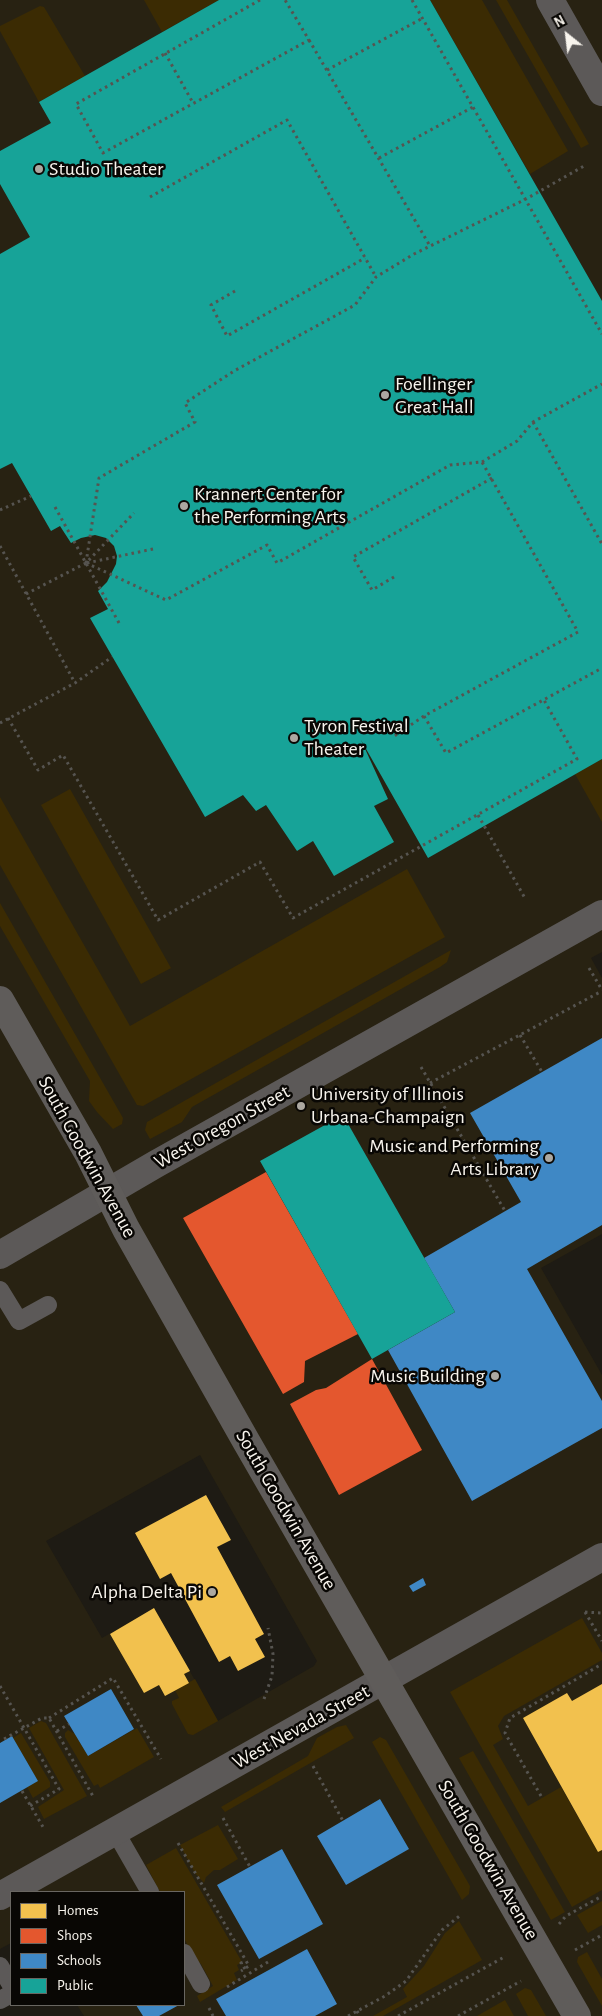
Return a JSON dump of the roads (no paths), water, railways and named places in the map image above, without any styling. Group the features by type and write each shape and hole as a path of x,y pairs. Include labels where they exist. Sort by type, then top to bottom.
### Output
{"street":[{"path":"550,0 602,92"},
{"name":"West Oregon Street","path":"0,1254 602,914"},
{"name":"South Goodwin Avenue","path":"0,1000 88,1154 126,1229 578,2016"},
{"name":"West Nevada Street","path":"0,1896 602,1557"}],"lane":[{"path":"0,1290 19,1321 48,1304"},
{"path":"115,1831 149,1891"},
{"path":"185,1955 201,1984"},
{"path":"0,1966 10,1983"}],"place":[{"name":"Studio Theater","path":"39,169"},
{"name":"Foellinger Great Hall","path":"385,395"},
{"name":"Krannert Center for the Performing Arts","path":"184,506"},
{"name":"Tyron Festival Theater","path":"294,738"},
{"name":"University of Illinois Urbana-Champaign","path":"301,1106"},
{"name":"Music and Performing Arts Library","path":"549,1158"},
{"name":"Music Building","path":"495,1376"},
{"name":"Alpha Delta Pi","path":"212,1592"}]}
